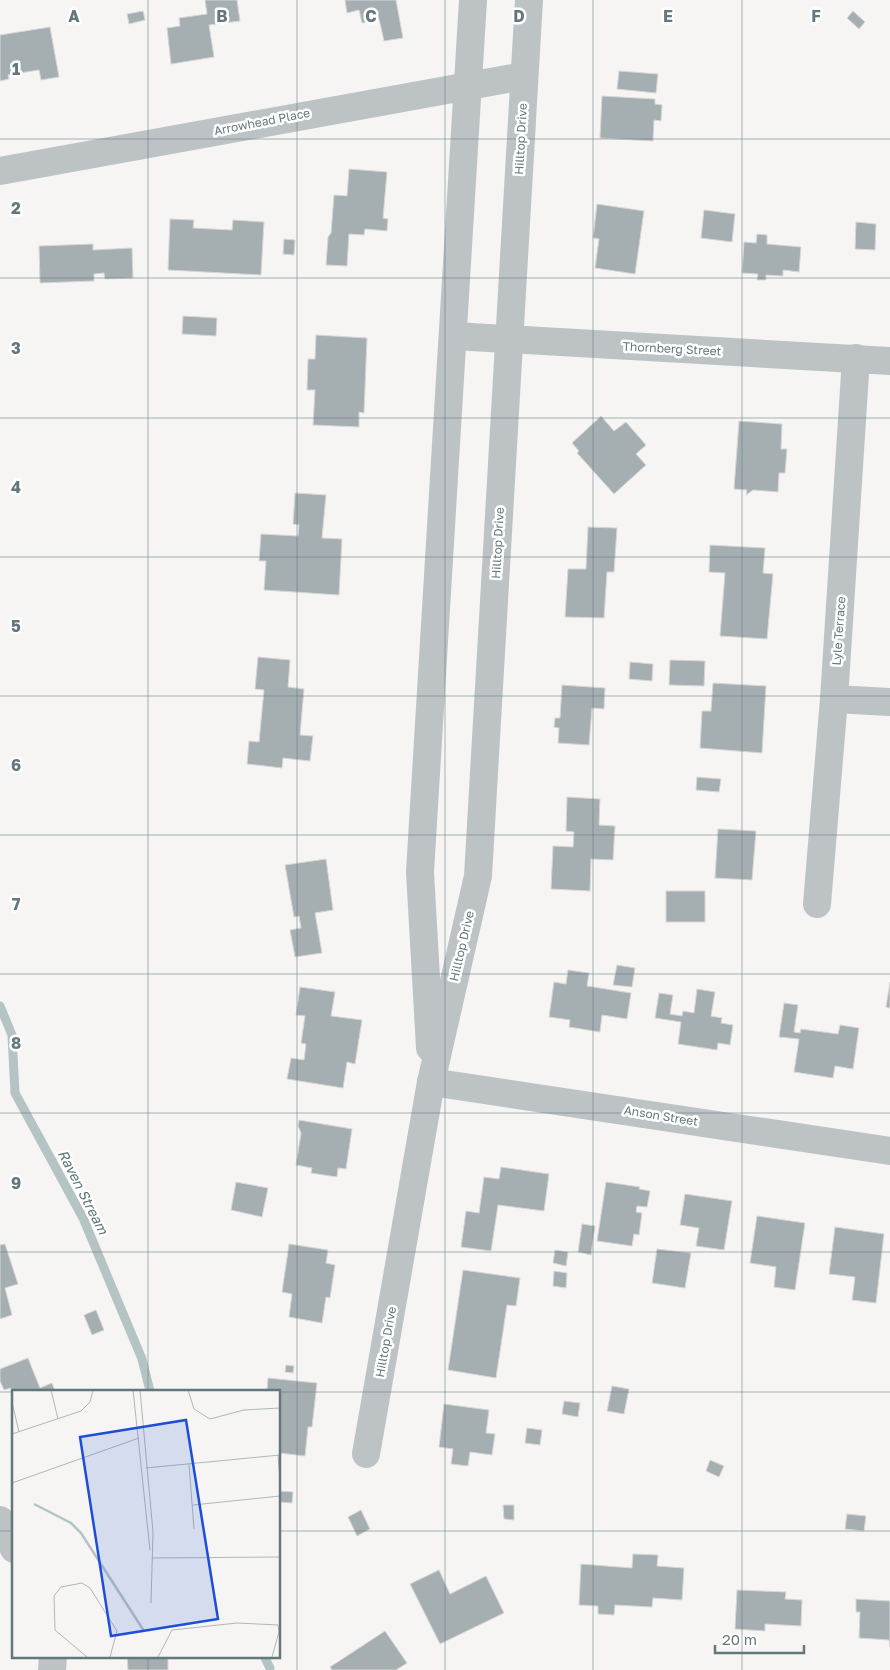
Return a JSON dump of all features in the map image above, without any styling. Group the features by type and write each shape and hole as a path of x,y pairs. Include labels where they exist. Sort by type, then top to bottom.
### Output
{"street":[{"name":"Hilltop Drive","path":"431,1082 420,872 473,0"},
{"name":"Hilltop Drive","path":"366,1454 431,1082 478,876 529,0"},
{"name":"Arrowhead Place","path":"0,171 468,84 524,76"},
{"name":"Thornberg Street","path":"454,336 890,361"},
{"name":"Lyle Terrace","path":"817,904 834,699 856,358"},
{"path":"834,699 890,702"},
{"name":"Anson Street","path":"431,1082 890,1150"},
{"path":"0,1520 12,1545"}],"building":[{"path":"205,0 237,0 240,21 209,25 214,57 171,64 167,28 180,26 179,18 207,14"},
{"path":"345,0 396,0 403,38 384,41 379,19 362,23 359,10 347,13"},
{"path":"143,11 145,20 129,24 127,14"},
{"path":"853,11 865,22 859,29 847,18"},
{"path":"50,27 59,77 41,80 39,70 8,75 9,79 0,81 0,35"},
{"path":"619,71 658,74 656,93 617,89"},
{"path":"602,96 655,99 655,104 662,105 661,121 654,120 653,141 600,138"},
{"path":"349,169 387,172 383,218 388,219 387,231 365,229 364,235 349,234 347,266 326,265 334,195 347,196"},
{"path":"597,204 644,211 635,274 595,268 599,239 593,238"},
{"path":"704,210 735,214 732,242 701,238"},
{"path":"170,219 194,220 193,228 232,230 233,220 264,222 261,275 168,270"},
{"path":"856,222 876,224 875,250 855,249"},
{"path":"757,234 767,235 767,244 801,247 799,272 783,270 783,276 766,275 766,280 757,280 758,274 742,273 744,242 756,243"},
{"path":"284,239 295,240 294,255 283,254"},
{"path":"93,244 93,250 132,248 133,278 105,279 104,273 94,274 94,281 40,283 39,246"},
{"path":"183,316 217,318 216,336 182,334"},
{"path":"316,335 367,338 364,413 359,412 359,427 313,425 315,390 307,390 308,359 315,359"},
{"path":"601,416 614,431 626,422 646,445 636,454 646,465 614,494 577,453 579,451 572,443"},
{"path":"739,421 782,424 781,449 787,449 785,473 779,473 778,492 753,490 746,495 747,490 734,489"},
{"path":"295,493 326,495 322,538 342,539 339,595 264,590 266,561 259,561 261,534 298,536 299,525 293,524"},
{"path":"588,527 617,528 614,572 607,572 604,618 565,617 568,569 586,569"},
{"path":"710,545 765,548 763,573 773,574 767,639 720,636 725,573 709,572"},
{"path":"258,657 290,660 288,687 304,689 300,735 313,736 310,761 283,758 282,768 247,764 249,741 259,742 264,690 255,689"},
{"path":"670,660 705,661 704,686 669,685"},
{"path":"630,662 653,664 652,681 629,679"},
{"path":"713,683 766,686 762,753 700,748 702,711 711,711"},
{"path":"562,685 605,688 604,709 592,708 589,745 558,743 559,728 554,727 555,718 560,718"},
{"path":"697,777 721,779 719,792 696,790"},
{"path":"567,797 600,799 599,825 615,826 613,860 591,859 590,891 551,889 553,846 573,847 574,832 566,831"},
{"path":"718,829 756,831 752,880 715,878"},
{"path":"326,859 333,910 315,913 322,953 295,957 290,930 301,928 299,916 294,917 285,865"},
{"path":"666,891 705,891 705,922 666,922"},
{"path":"617,965 635,968 632,987 613,985"},
{"path":"568,970 589,973 587,986 631,993 627,1019 602,1015 600,1032 569,1027 570,1020 549,1017 554,982 566,984"},
{"path":"890,982 890,1008 886,1007"},
{"path":"300,987 335,992 331,1016 362,1020 355,1064 347,1062 343,1088 287,1079 291,1058 304,1060 306,1044 301,1043 305,1016 296,1015"},
{"path":"697,989 715,992 711,1016 722,1018 721,1023 733,1025 730,1045 718,1043 717,1050 678,1044 681,1022 655,1018 659,993 673,995 670,1014 682,1016 683,1011 694,1013"},
{"path":"784,1003 798,1005 794,1032 800,1033 801,1029 838,1034 840,1025 859,1028 853,1069 835,1066 833,1078 794,1072 799,1039 779,1037"},
{"path":"299,1120 352,1129 346,1169 338,1168 337,1177 311,1173 312,1168 296,1165 301,1133 298,1126"},
{"path":"501,1167 549,1174 544,1211 498,1205 491,1251 461,1247 466,1211 479,1213 484,1177 499,1179"},
{"path":"236,1182 268,1188 262,1217 231,1210"},
{"path":"606,1182 640,1187 639,1189 650,1191 647,1207 637,1206 636,1212 642,1213 639,1235 634,1234 632,1246 597,1241"},
{"path":"685,1194 732,1201 724,1250 696,1246 699,1228 680,1225"},
{"path":"757,1216 805,1223 795,1290 774,1287 776,1267 750,1263"},
{"path":"582,1224 595,1226 591,1255 578,1252"},
{"path":"835,1227 884,1234 876,1303 852,1300 855,1277 829,1274"},
{"path":"5,1244 18,1284 5,1288 12,1315 0,1319 0,1245"},
{"path":"289,1244 328,1250 326,1263 335,1265 330,1298 326,1297 322,1323 289,1317 292,1294 282,1292"},
{"path":"657,1249 691,1253 685,1288 652,1283"},
{"path":"555,1250 568,1252 566,1266 553,1263"},
{"path":"463,1270 520,1278 516,1306 507,1305 496,1378 448,1370"},
{"path":"554,1271 567,1273 566,1288 553,1286"},
{"path":"96,1310 104,1330 92,1335 84,1315"},
{"path":"28,1358 40,1388 52,1383 55,1390 12,1390 11,1388 4,1390 0,1381 0,1369"},
{"path":"286,1365 294,1366 293,1373 285,1372"},
{"path":"268,1378 317,1383 312,1427 308,1427 305,1456 280,1453 280,1390 267,1390"},
{"path":"612,1386 629,1389 624,1414 607,1411"},
{"path":"564,1401 580,1403 578,1417 562,1414"},
{"path":"444,1404 489,1410 486,1433 495,1434 492,1455 470,1452 468,1466 451,1464 453,1449 439,1447"},
{"path":"527,1428 542,1430 540,1445 525,1443"},
{"path":"710,1460 724,1466 719,1477 706,1471"},
{"path":"280,1491 293,1492 292,1503 280,1502"},
{"path":"503,1505 514,1505 514,1520 504,1519"},
{"path":"361,1510 370,1529 357,1536 348,1517"},
{"path":"847,1514 866,1516 864,1531 845,1529"},
{"path":"633,1554 658,1555 657,1566 684,1568 682,1600 653,1598 652,1607 615,1605 614,1615 598,1614 598,1606 579,1605 581,1564 632,1568"},
{"path":"439,1570 450,1594 486,1576 504,1613 440,1644 410,1584"},
{"path":"737,1590 786,1592 785,1599 802,1600 801,1626 765,1624 765,1631 735,1629"},
{"path":"856,1599 890,1601 890,1647 889,1640 859,1638 860,1612 856,1612"},
{"path":"385,1631 407,1663 396,1670 332,1670 330,1667"},
{"path":"127,1658 168,1658 168,1670 128,1670"}],"waterway":[{"name":"Raven Stream","path":"0,1006 12,1035 15,1093 83,1218 142,1359 150,1390"},
{"name":"Raven Stream","path":"265,1658 270,1668"}]}
